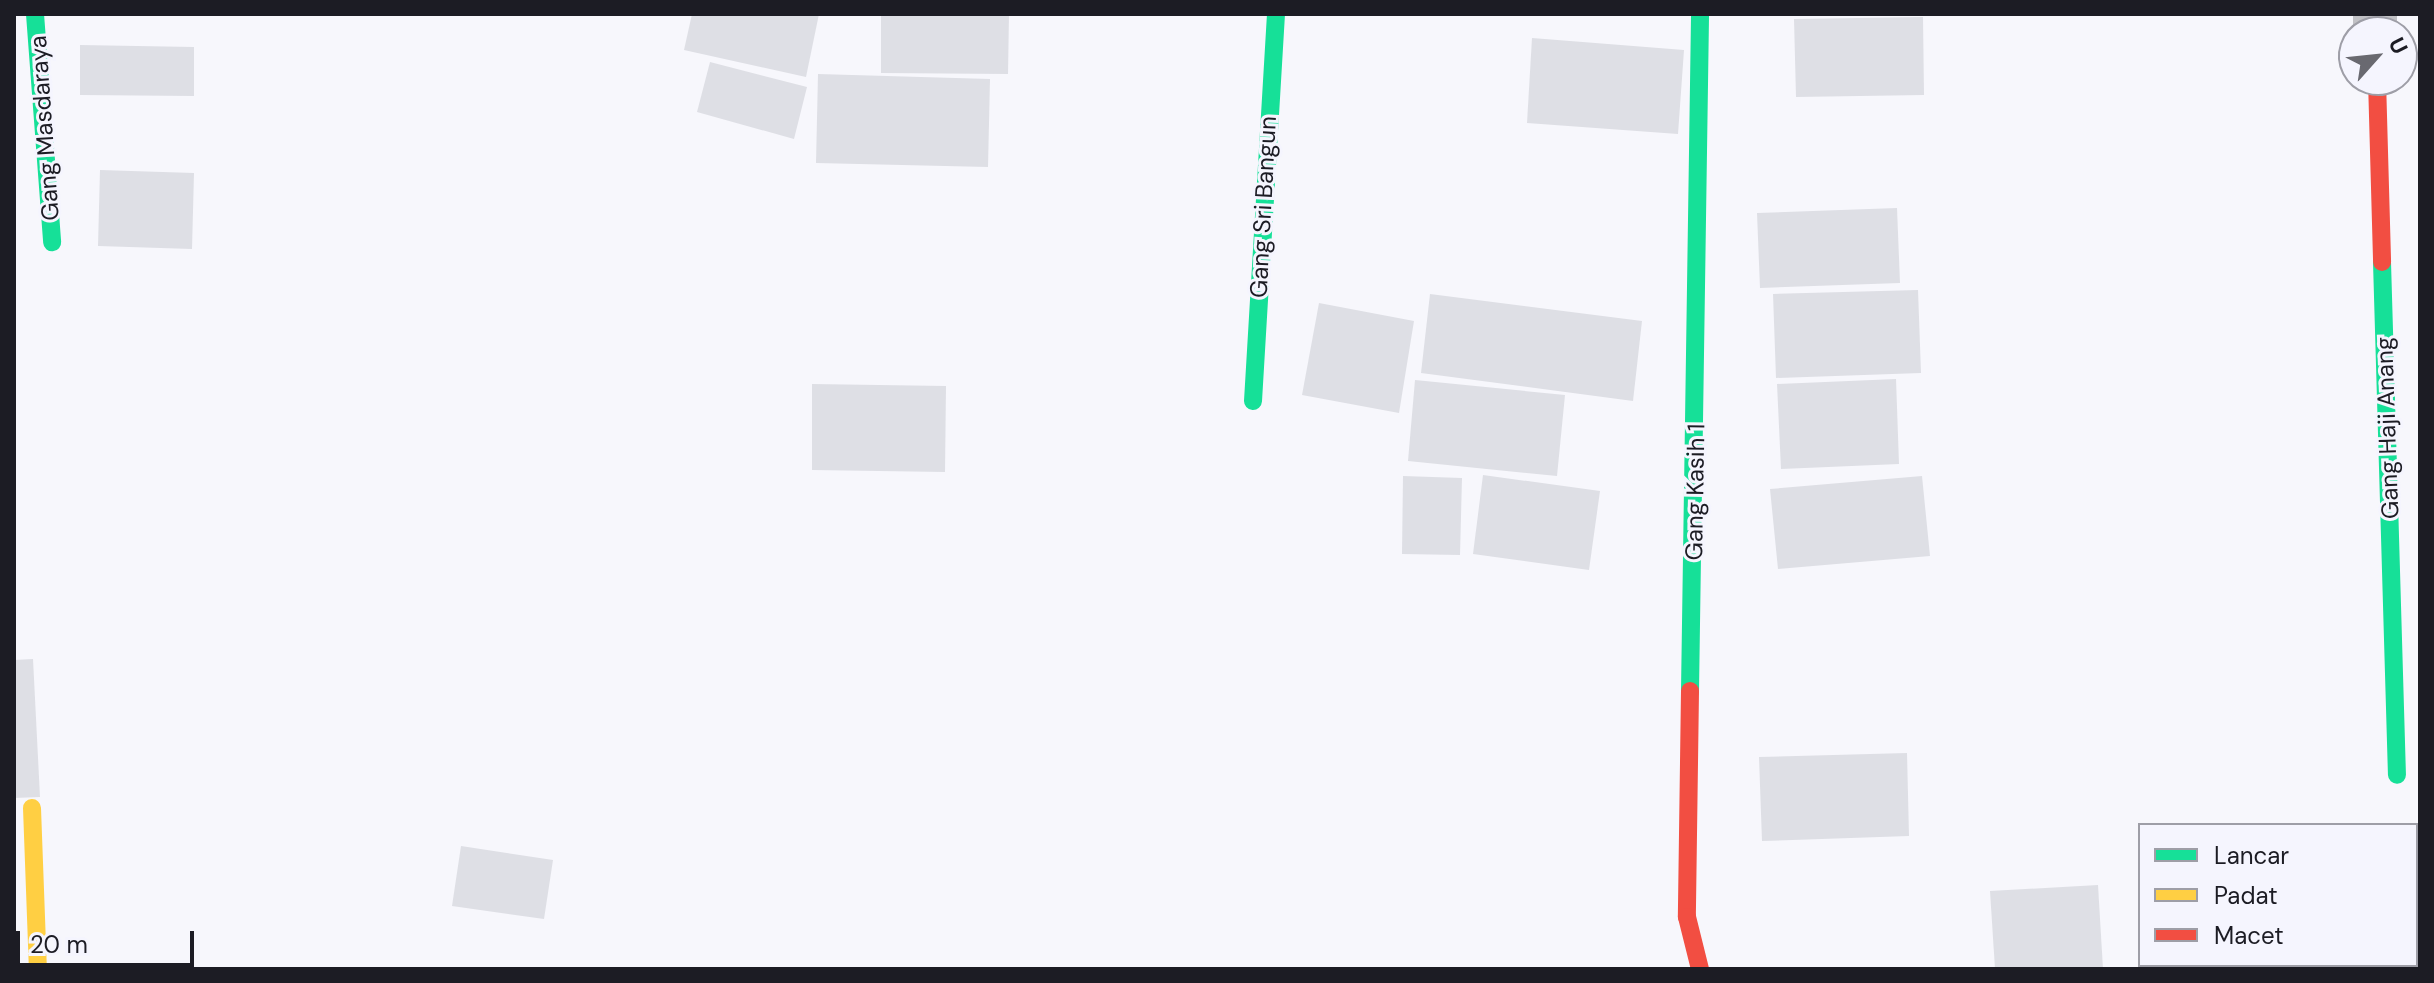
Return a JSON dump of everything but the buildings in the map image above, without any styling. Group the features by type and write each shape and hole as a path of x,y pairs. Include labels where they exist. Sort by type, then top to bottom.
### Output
{"street":[{"name":"Gang Masdaraya","path":"35,14 52,242"},
{"name":"Gang Sri Bangun","path":"1253,401 1276,14"},
{"name":"Gang Kasih 1","path":"1700,14 1687,917 1700,969"},
{"name":"Gang Haji Anang","path":"2377,96 2397,775"},
{"path":"32,808 38,969"}],"traffic: fast":[{"path":"35,14 52,242"},
{"path":"1253,401 1276,14"},
{"path":"1690,691 1700,14"},
{"path":"2382,262 2397,775"}],"traffic: slow":[{"path":"32,808 38,969"}],"traffic: jam":[{"path":"2377,96 2382,262"},
{"path":"1690,691 1687,917 1700,969"}]}
